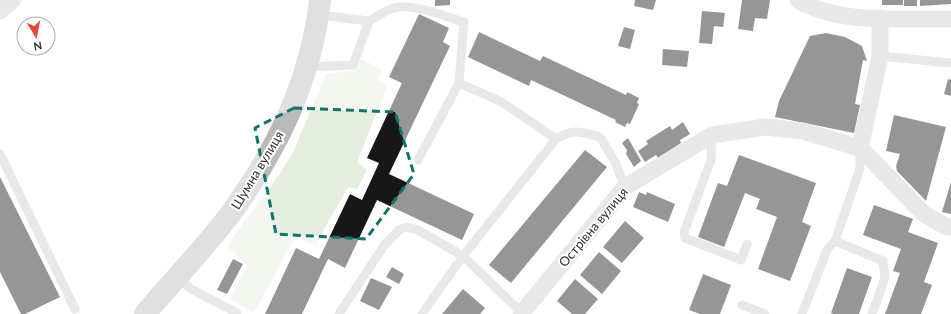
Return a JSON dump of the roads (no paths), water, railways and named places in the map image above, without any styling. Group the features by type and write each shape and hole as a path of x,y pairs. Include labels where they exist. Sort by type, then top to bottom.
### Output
{"main road":[{"name":"Шумна вулиця","path":"148,313 176,277 230,214 252,181 284,126 297,97 307,67 320,8"}],"street":[{"path":"0,11 13,0"},
{"path":"798,0 829,14 880,18 951,19"},
{"path":"860,148 880,56 880,18"},
{"name":"Острівна вулиця","path":"521,313 625,187 712,135 765,127 803,131 860,148 924,214 945,226 951,227"}],"lane":[{"path":"320,8 369,21"},
{"path":"307,67 353,65 369,21 392,8 417,8 464,22 459,83 418,160"},
{"path":"880,56 951,63"},
{"path":"459,83 502,102 556,138"},
{"path":"422,314 463,256 556,138 566,132 577,130 600,137 615,162 625,187"},
{"path":"712,135 711,160 684,232 685,238 741,260 747,244"},
{"path":"802,314 826,250 835,241 860,169 860,148"},
{"path":"0,154 75,309"},
{"path":"339,314 385,244 400,229 407,227 418,230 463,256 521,313"},
{"path":"835,241 882,261 885,278 872,314"},
{"path":"176,277 191,289 237,313"},
{"path":"742,305 765,314"}]}
